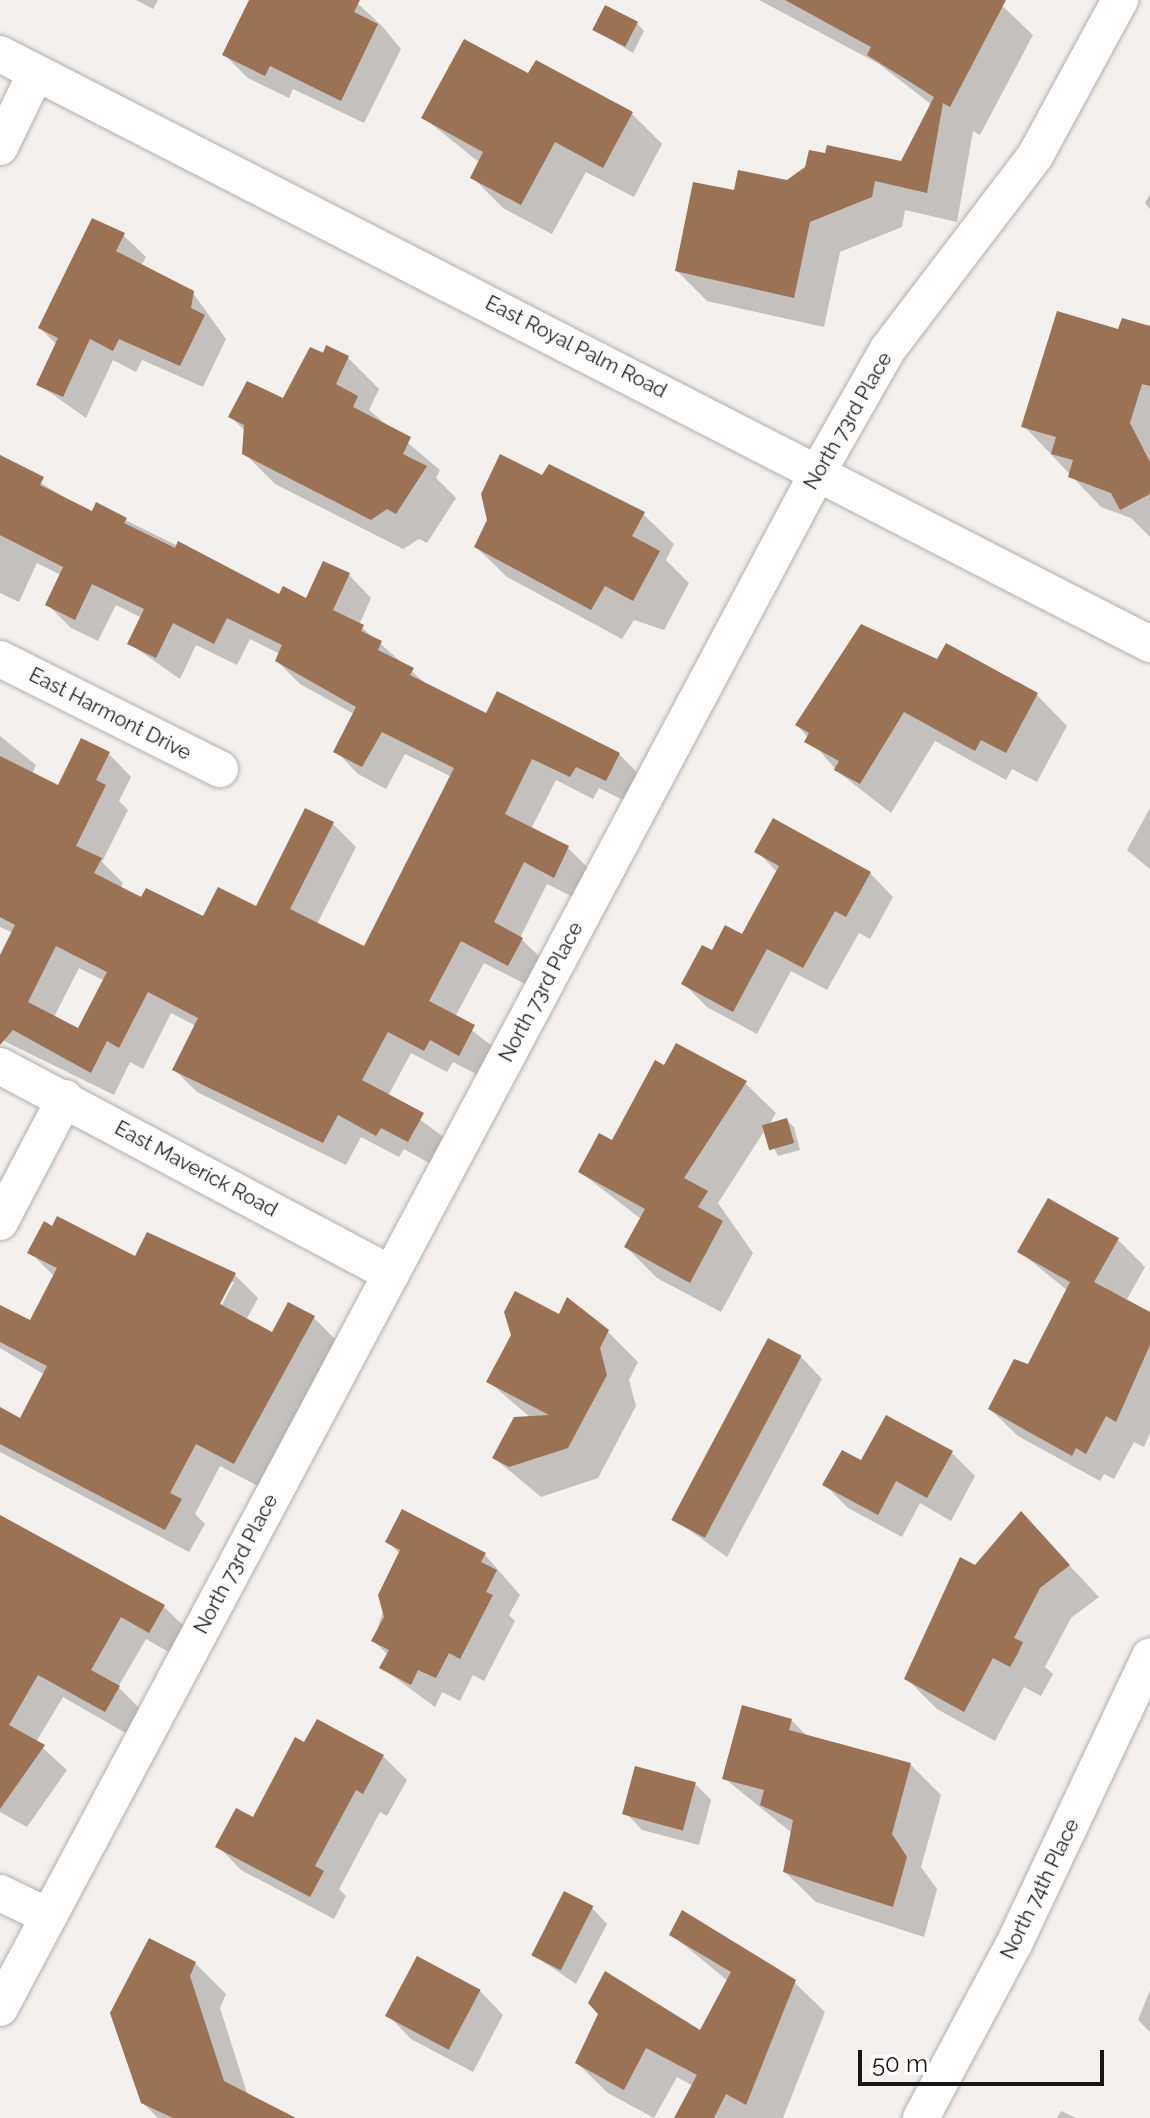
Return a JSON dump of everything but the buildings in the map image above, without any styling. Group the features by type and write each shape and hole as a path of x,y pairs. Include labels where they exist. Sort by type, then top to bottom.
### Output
{"street":[{"name":"North 73rd Place","path":"0,2008 819,470 888,349 1035,156 1120,0"},
{"name":"East Royal Palm Road","path":"0,54 819,470 1150,644"},
{"path":"0,147 36,73"},
{"name":"East Harmont Drive","path":"0,659 220,769"},
{"name":"East Maverick Road","path":"0,1066 391,1274"},
{"path":"0,1222 65,1098"},
{"name":"North 74th Place","path":"921,2118 1014,1944 1150,1656"},
{"path":"0,1893 48,1916"}]}
